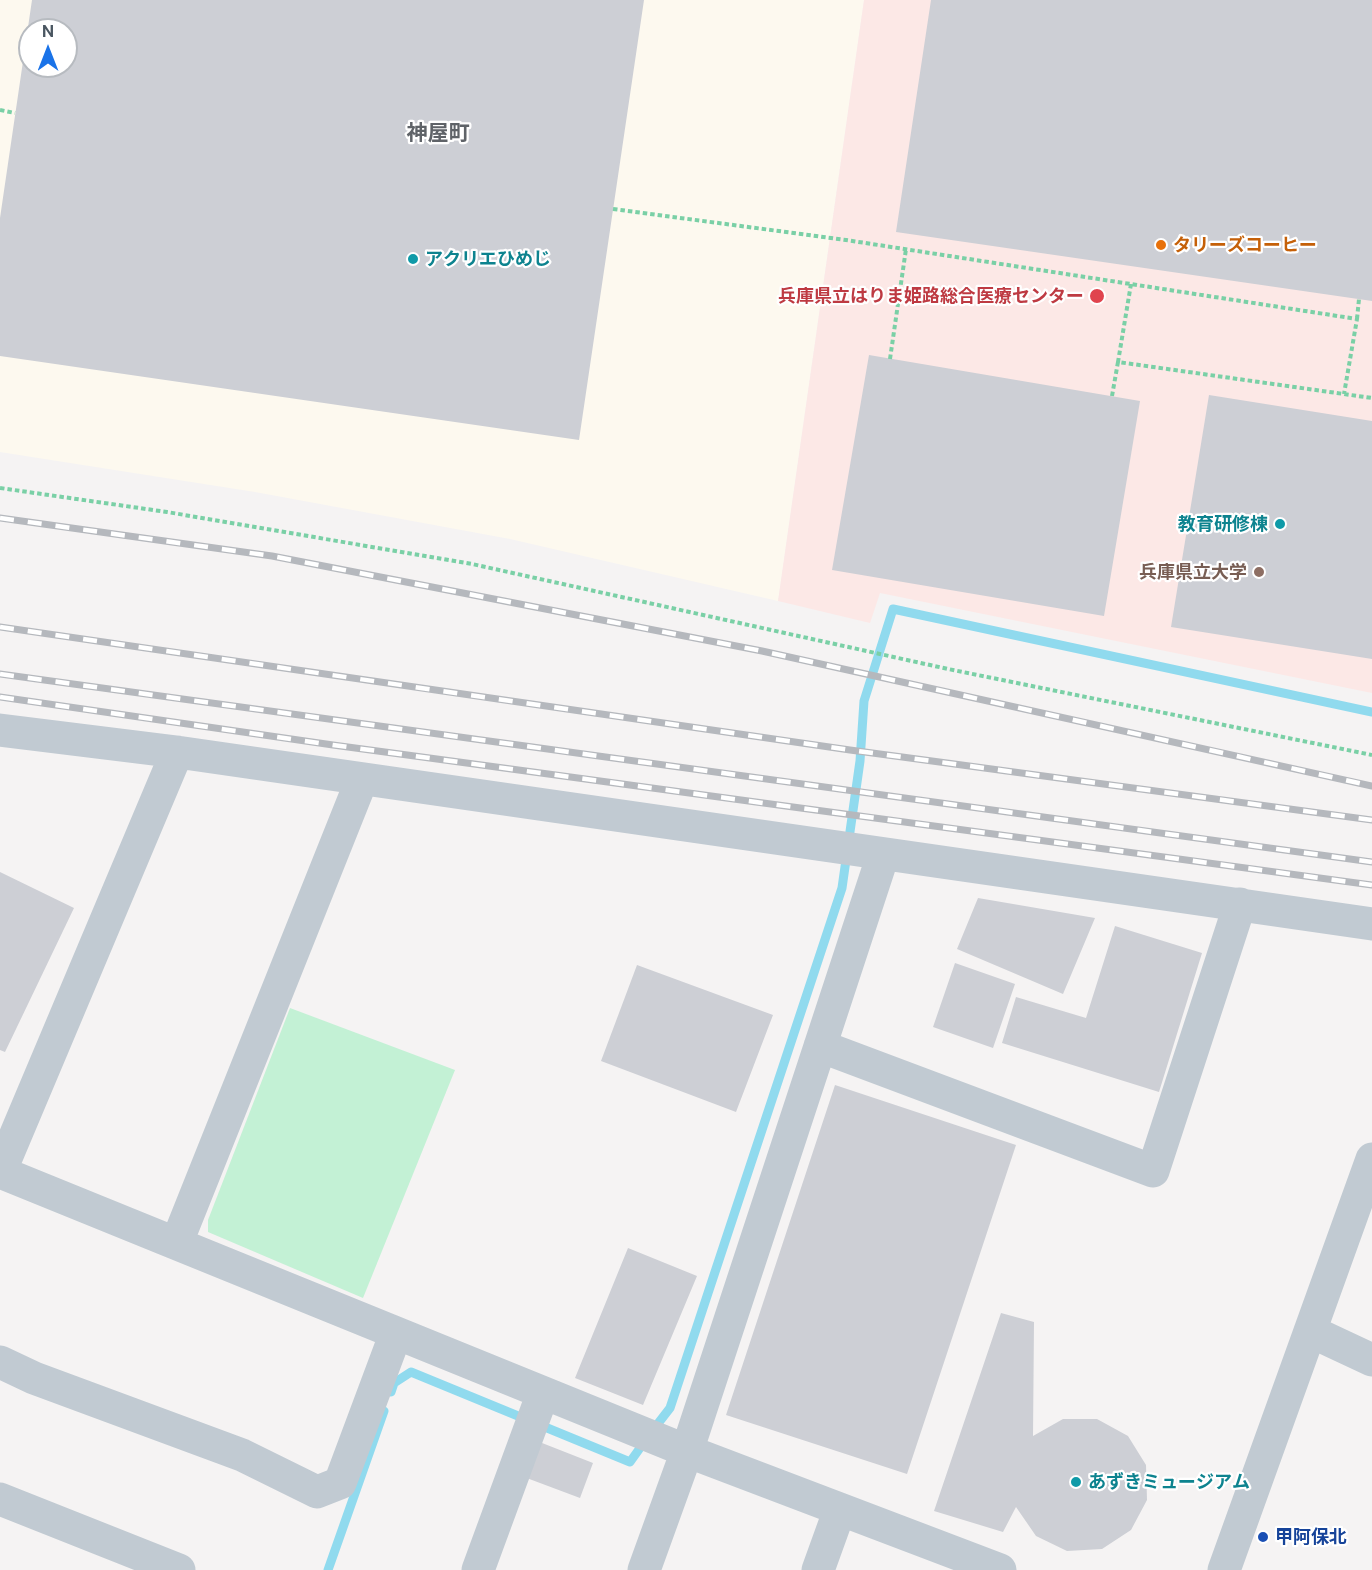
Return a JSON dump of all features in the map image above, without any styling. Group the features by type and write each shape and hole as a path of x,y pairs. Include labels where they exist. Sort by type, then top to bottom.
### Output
{"street":[{"path":"0,730 177,752 1372,924"},
{"path":"177,752 0,1172 396,1332 536,1412 687,1450 993,1569"},
{"path":"177,1242 362,779"},
{"path":"644,1570 687,1450 883,855"},
{"path":"819,1046 1153,1171 1240,904"},
{"path":"1224,1570 1372,1159"},
{"path":"1310,1331 1372,1360"},
{"path":"0,1362 34,1378 242,1455 317,1492 340,1483 396,1332"},
{"path":"478,1570 536,1412"},
{"path":"0,1499 179,1570"},
{"path":"818,1570 840,1509"}],"path":[{"path":"0,110 15,113"},
{"path":"613,209 846,240 1357,319"},
{"path":"890,359 906,249"},
{"path":"1112,396 1131,284"},
{"path":"1344,394 1359,299"},
{"path":"1118,362 1372,398"},
{"path":"0,488 167,512 472,564 948,669 1372,755"}],"shaded area":[{"name":"アクリエひめじ","path":"0,0 864,0 778,601 510,539 255,492 0,452"},
{"name":"兵庫県立はりま姫路総合医療センター","path":"864,0 1372,0 1372,693 880,593 870,623 778,601"}],"green space":[{"path":"290,1008 455,1070 363,1298 208,1232 208,1220"}],"building":[{"path":"32,0 644,0 579,440 0,356 0,218 21,78 78,78 78,18 29,18"},
{"path":"931,0 1372,0 1372,301 896,232"},
{"path":"869,355 1140,401 1104,616 832,570"},
{"name":"教育研修棟","path":"1209,395 1372,421 1372,659 1171,627"},
{"path":"0,872 74,908 5,1052 0,1050"},
{"path":"978,898 1095,918 1063,994 957,949"},
{"path":"1115,926 1202,953 1159,1092 1002,1043 1016,997 1086,1018"},
{"path":"955,963 1015,984 993,1048 933,1027"},
{"path":"637,965 773,1015 736,1112 601,1061"},
{"path":"835,1085 1016,1145 907,1474 726,1415"},
{"path":"628,1248 697,1276 643,1405 575,1378"},
{"path":"1001,1313 1034,1322 1033,1436 1063,1419 1097,1419 1128,1436 1146,1465 1147,1500 1131,1530 1102,1549 1067,1551 1036,1536 1016,1507 1003,1532 934,1511"},
{"path":"537,1441 593,1463 580,1498 524,1477"}],"waterway":[{"path":"653,1430 670,1408 842,888 860,761 864,701 893,609 1372,712"},
{"path":"391,1392 394,1383 411,1372 630,1462 645,1441"},
{"path":"328,1570 384,1411"}],"railway":[{"path":"0,518 272,556 762,651 1372,786"},
{"path":"0,627 850,750 1372,820"},
{"path":"0,674 1372,862"},
{"path":"0,697 333,745 1372,885"}],"place":[{"name":"タリーズコーヒー","path":"1161,245"},
{"name":"アクリエひめじ","path":"413,259"},
{"name":"兵庫県立はりま姫路総合医療センター","path":"1097,296"},
{"name":"教育研修棟","path":"1280,524"},
{"name":"兵庫県立大学","path":"1259,572"},
{"name":"あずきミュージアム","path":"1076,1482"},
{"name":"甲阿保北","path":"1263,1537"}],"district":[{"name":"神屋町","path":"438,134"}]}
